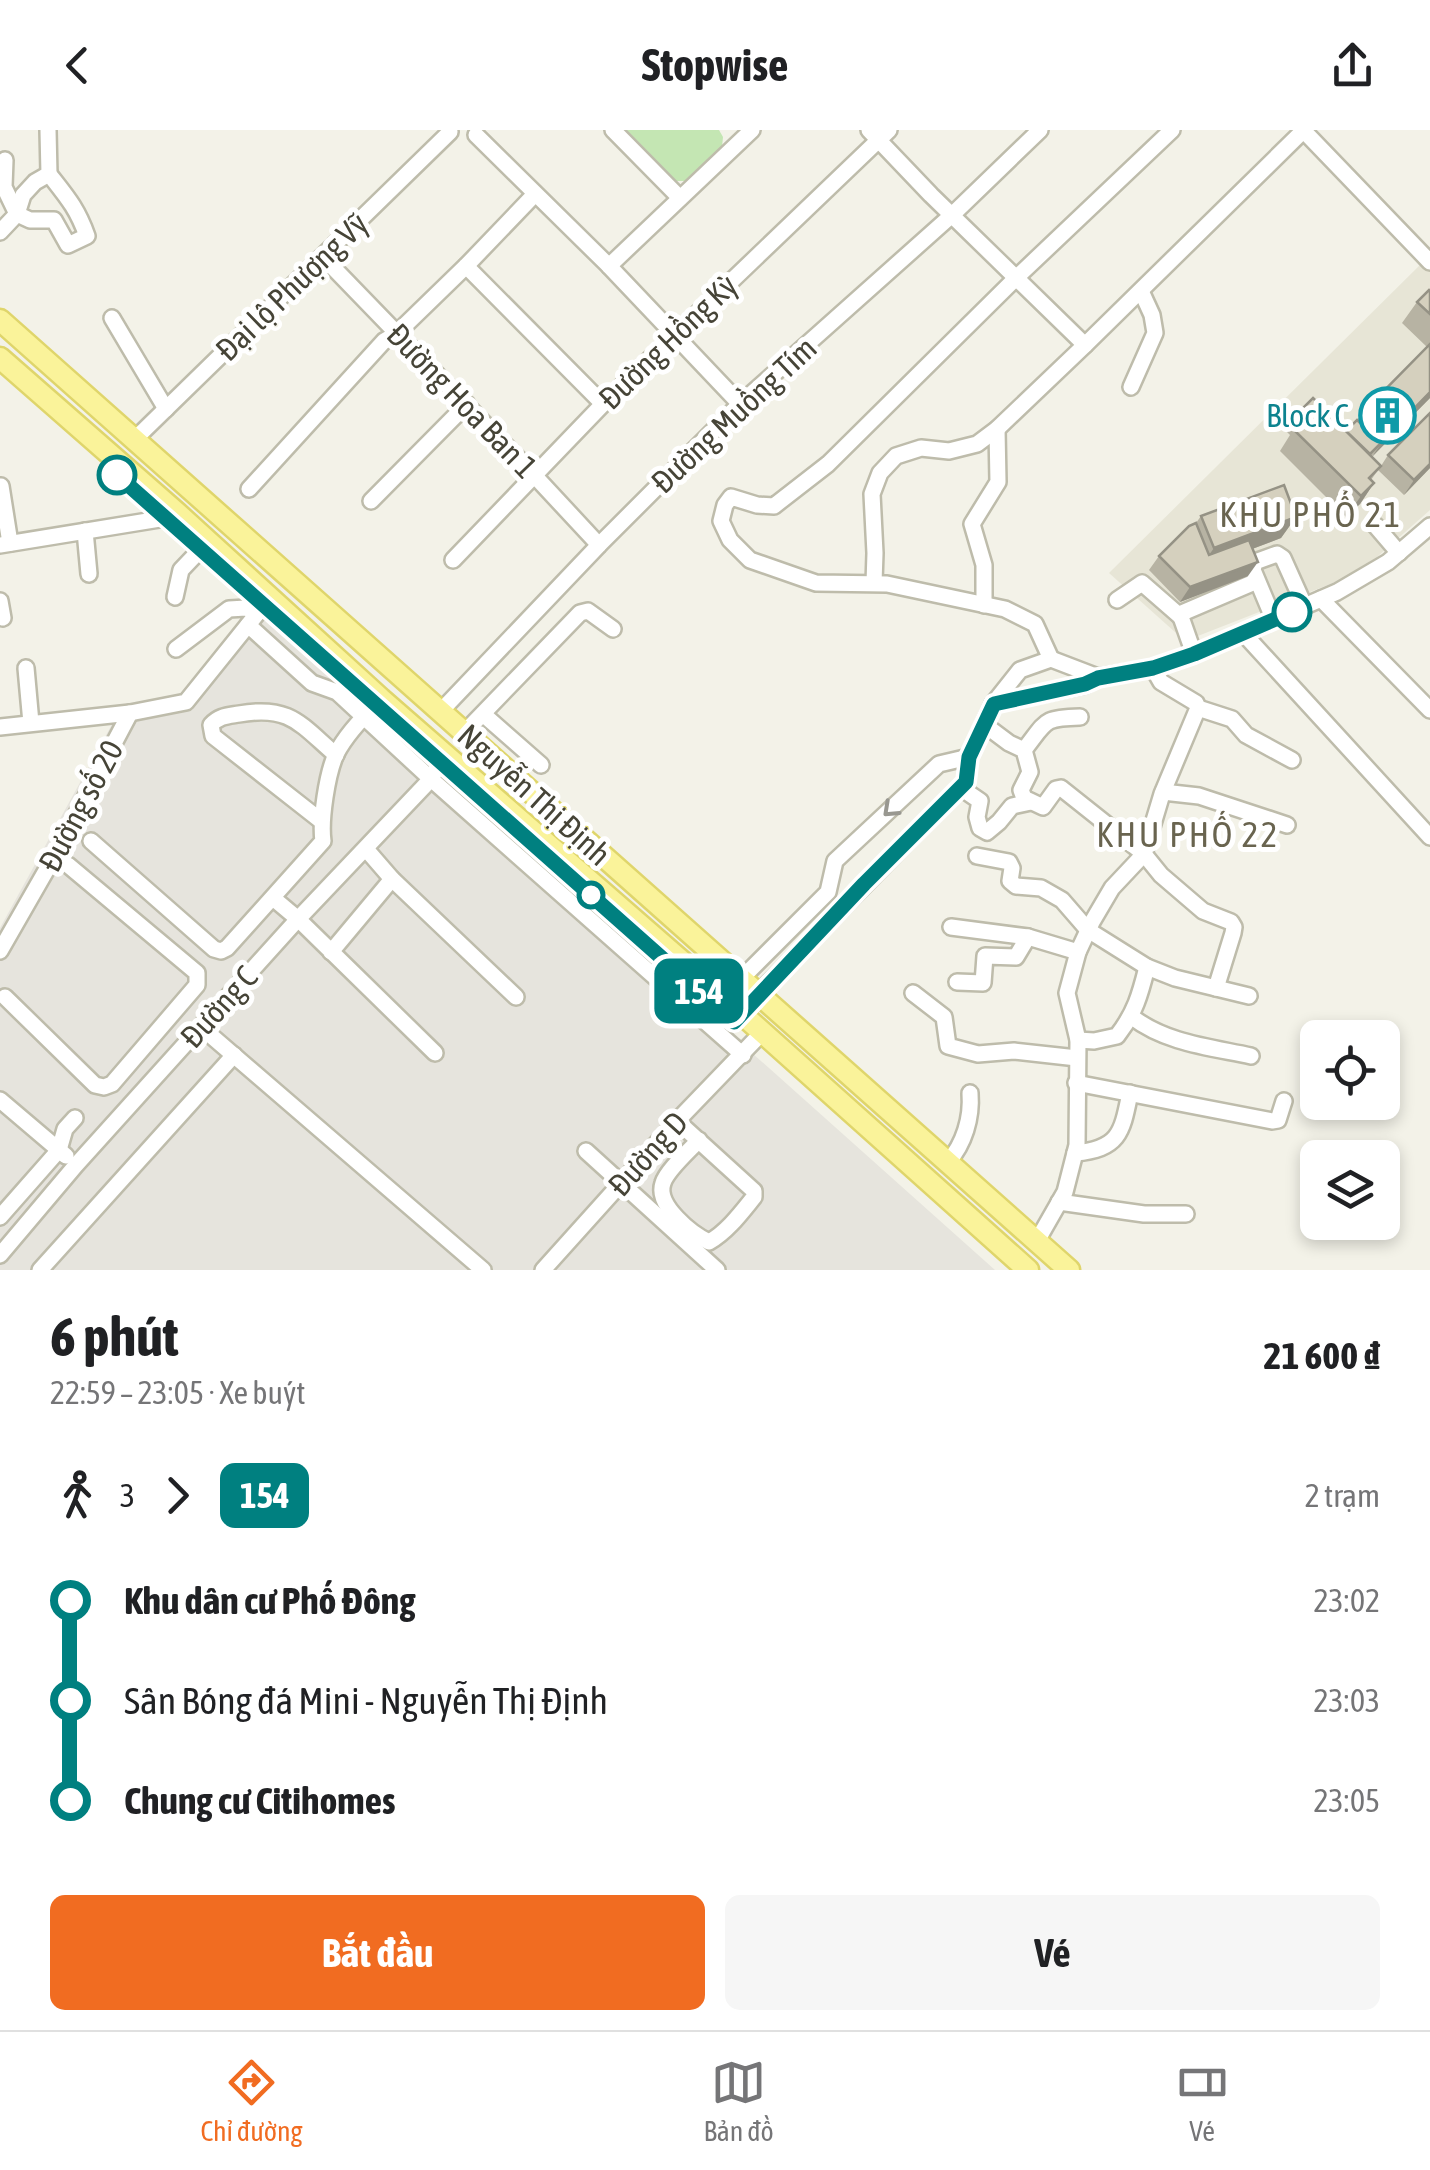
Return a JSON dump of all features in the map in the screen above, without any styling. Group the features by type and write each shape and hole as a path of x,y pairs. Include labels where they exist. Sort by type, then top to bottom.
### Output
{"main road":[{"name":"Nguyễn Thị Định","path":"0,320 134,440 427,726 448,754 634,945 729,993"},
{"name":"Nguyễn Thị Định","path":"0,339 427,726 448,754 746,1009 948,1162 1030,1254 1069,1270"},
{"name":"Nguyễn Thị Định","path":"0,358 172,516 260,610"},
{"name":"Nguyễn Thị Định","path":"0,370 172,516 260,610 374,707 427,726"},
{"name":"Nguyễn Thị Định","path":"448,754 1049,1270"},
{"name":"Nguyễn Thị Định","path":"746,1009 749,1048 1010,1270"}],"street":[{"path":"5,160 4,187 17,214 30,220 54,220 68,245 87,236 74,204 50,174 48,130"},
{"path":"613,130 680,198"},
{"name":"Đường Muồng Tím","path":"427,726 740,404 952,216 1040,130"},
{"path":"1098,678 1051,658 1036,624 1005,609 887,584 816,583 750,560 730,540 721,521 731,498 774,506 828,464 1172,130"},
{"path":"874,584 872,494 880,473 896,456 921,448 949,451 977,444 997,429 1303,130 1430,262"},
{"path":"449,131 461,139 477,133 740,404"},
{"name":"Đại lộ Phượng Vỹ","path":"134,440 449,131"},
{"path":"879,133 952,216 1085,346"},
{"name":"Đường Hồng Kỳ","path":"453,560 533,474 879,133"},
{"path":"609,266 740,134"},
{"path":"0,232 17,214 23,195 50,174"},
{"path":"250,489 384,341 466,266 535,194"},
{"name":"Đường Hoa Ban 1","path":"323,257 599,545"},
{"path":"466,266 603,404"},
{"path":"1130,387 1155,334 1152,315 1140,291"},
{"path":"112,318 166,409"},
{"path":"371,501 467,404"},
{"path":"984,604 984,565 972,524 998,482 997,429"},
{"path":"1,486 5,544 172,516"},
{"path":"1375,525 1399,552"},
{"path":"994,704 1153,668 1244,634 1321,599 1388,562 1430,526"},
{"path":"85,532 90,574"},
{"path":"174,597 181,570 202,550"},
{"path":"1274,620 1253,570 1255,562 1277,554 1284,558 1305,606"},
{"path":"1181,617 1182,613 1258,581"},
{"path":"1117,600 1142,583 1181,617 1194,654"},
{"path":"1321,599 1430,710"},
{"path":"0,600 3,618"},
{"path":"176,649 230,610 260,610"},
{"name":"Đường số 20","path":"0,952 130,713 186,702 260,610"},
{"name":"Đường C","path":"0,1255 76,1165 366,849 483,714 580,613 588,611 613,629"},
{"path":"1244,634 1430,837"},
{"path":"746,1009 966,782 969,757 994,704 1020,670 1051,658"},
{"path":"26,668 31,724"},
{"path":"1153,668 1161,682 1198,708 1232,720 1246,735 1292,760"},
{"path":"92,841 214,949 221,951 228,948 322,841 320,820 336,755 374,707 448,754"},
{"path":"1030,1254 1064,1192 1077,1145 1078,1040 1068,994 1078,952 1112,888 1144,854 1162,792 1198,708"},
{"path":"211,725 220,717 261,710 285,714 336,755"},
{"path":"0,728 130,713"},
{"path":"196,714 211,725 213,736 320,820"},
{"path":"483,714 541,765"},
{"path":"1024,750 1048,720 1080,717"},
{"path":"986,725 1024,750 1030,772 1021,790 1024,798 1044,807 1056,789 1061,788 1144,854 1161,875 1204,911 1230,922 1234,927 1216,988"},
{"path":"729,993 828,892 835,861 939,764 969,757"},
{"path":"960,788 980,802 977,817 980,828 987,832 1012,806 1031,802"},
{"path":"1162,792 1198,796 1287,825"},
{"path":"366,849 392,880 516,997"},
{"path":"977,856 1009,862 1010,881 1016,886 1041,888 1062,900 1088,930 1147,967 1249,996"},
{"path":"4,996 95,1086 108,1086 197,984 197,973 68,865"},
{"path":"331,952 392,880"},
{"path":"273,898 435,1053"},
{"path":"951,926 1028,937 1078,952"},
{"path":"957,982 983,983 985,956 1016,958 1028,937"},
{"path":"634,945 749,1048"},
{"path":"1078,1040 1118,1036 1132,1017 1147,967"},
{"path":"913,993 944,1017 948,1046 978,1054 1014,1051 1077,1058"},
{"path":"1132,1017 1150,1031 1173,1040 1251,1056"},
{"path":"201,1027 474,1267"},
{"name":"Đường D","path":"543,1270 678,1120 749,1048"},
{"path":"40,1270 234,1055"},
{"path":"116,1078 138,1096"},
{"path":"1076,1083 1272,1121 1282,1115 1284,1101"},
{"path":"948,1162 963,1140 970,1093"},
{"path":"1075,1153 1092,1151 1116,1139 1130,1093"},
{"path":"0,1100 76,1165"},
{"path":"0,1216 58,1150 65,1129 75,1118"},
{"path":"678,1120 699,1140 754,1194 727,1228 709,1242 674,1214 662,1194 663,1181 699,1140"},
{"path":"586,1151 717,1270"},
{"path":"1059,1202 1144,1214 1186,1214"}],"shaded area":[{"path":"1423,262 1430,269 1430,510 1377,557 1338,581 1185,641 1109,573"},
{"path":"255,609 995,1270 0,1270 0,928 121,708 169,699 184,692"}],"green space":[{"path":"625,130 719,130 722,147 686,181 675,181"}],"building":[{"path":"1430,291 1430,314 1417,302"},
{"name":"Block C","path":"1430,344 1430,392 1386,437 1362,413"},
{"path":"1313,398 1381,466 1369,478 1374,483 1361,496 1294,430 1308,417 1301,410"},
{"path":"1430,413 1430,464 1414,480 1388,455"},
{"path":"1357,420 1381,443 1370,454 1346,431"},
{"path":"1284,485 1296,517 1214,548 1201,516"},
{"path":"1196,523 1209,555 1249,540 1258,562 1190,587 1159,556"}],"bus line":[{"name":"154","path":"117,475 734,1022 966,782 969,757 994,704 1153,668 1292,612"}],"place":[{"name":"Block C","path":"1388,416"}],"district":[{"name":"KHU PHỐ 21","path":"1311,515"},
{"name":"KHU PHỐ 22","path":"1188,835"}]}
